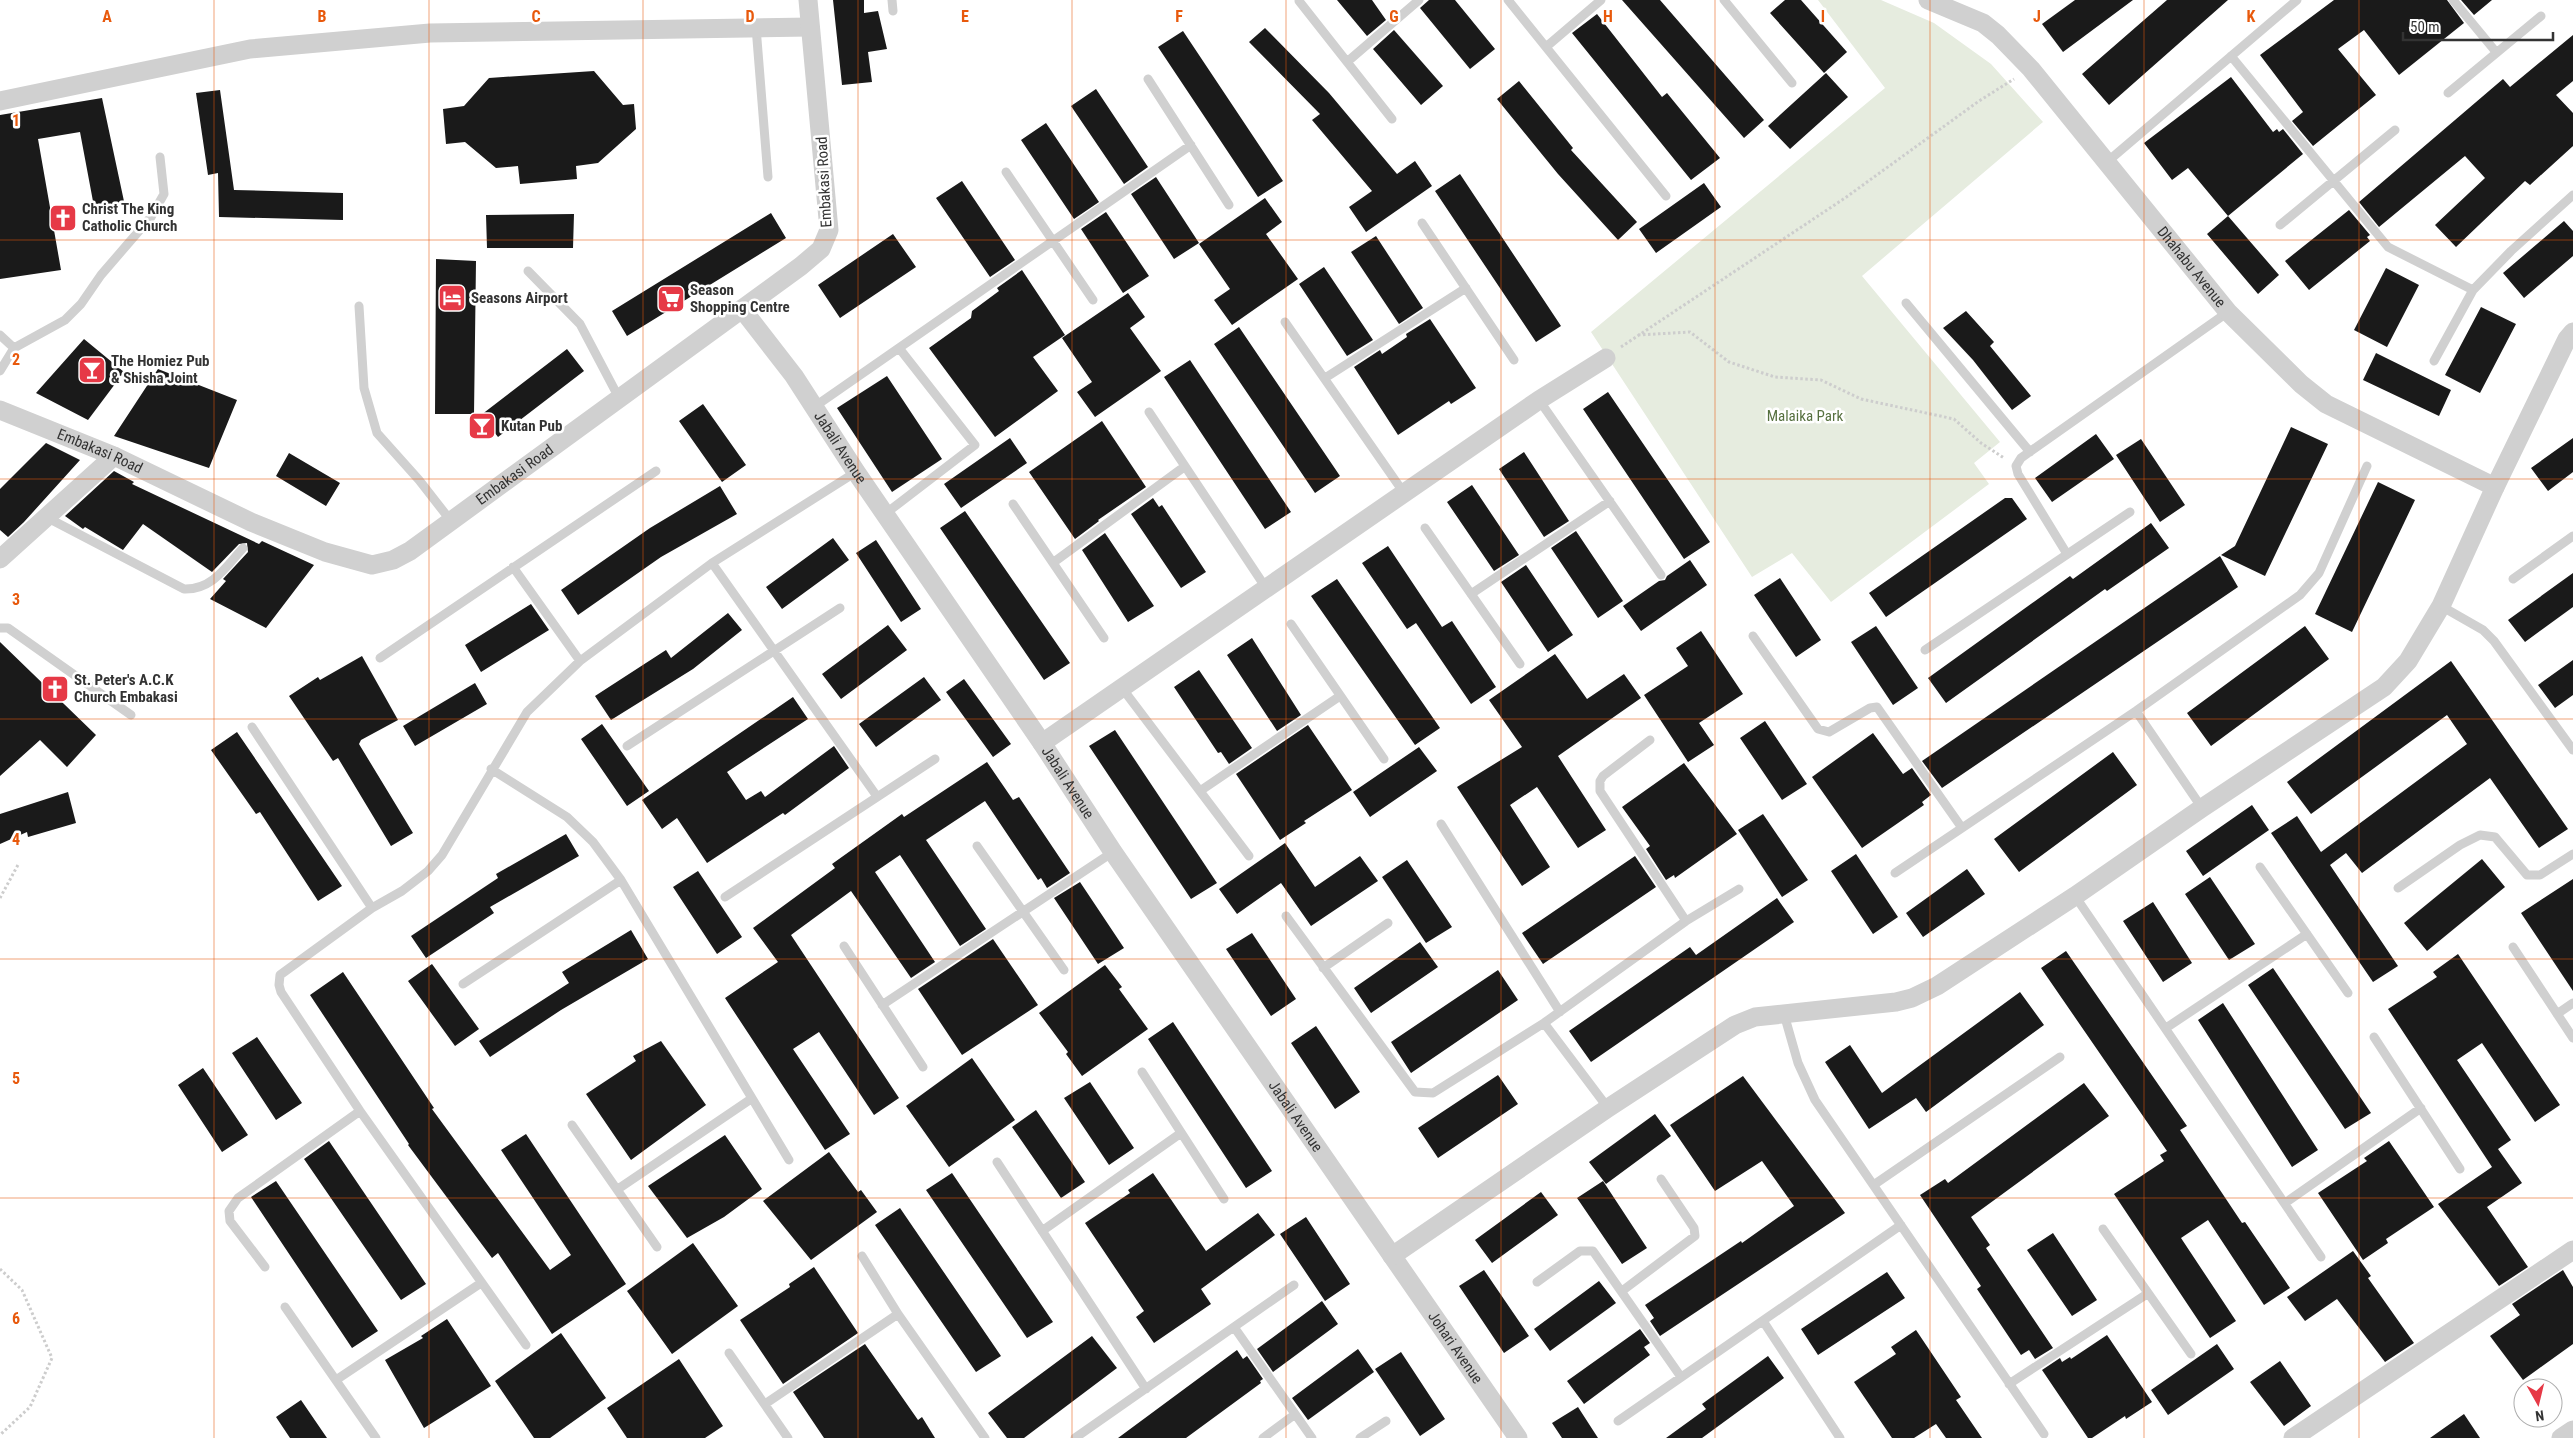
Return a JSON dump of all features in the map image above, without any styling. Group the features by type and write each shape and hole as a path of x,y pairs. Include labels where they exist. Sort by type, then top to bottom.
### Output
{"street":[{"name":"Embakasi Road","path":"0,410 114,456 251,522 325,552 372,565 394,560 742,309 821,249 829,230 827,190 808,0"},
{"name":"Dhahabu Avenue","path":"1928,0 1983,23 1998,34 2031,69 2228,312 2301,384 2326,404 2495,487"},
{"path":"0,101 250,49 430,33 810,27"},
{"name":"Jabali Avenue","path":"742,309 794,376 856,472 1042,743 1113,852 1392,1256"},
{"path":"1392,1256 1723,1031 1755,1017 1896,1002 1912,998 1937,986 2075,896 2202,808 2384,687 2408,661 2441,606 2495,487 2567,339 2573,332"},
{"path":"1042,743 1539,400 1606,358"},
{"path":"0,559 114,456"},
{"path":"2293,1438 2573,1250"},
{"name":"Johari Avenue","path":"1392,1256 1518,1438"},
{"path":"2561,1438 2573,1430"}],"lane":[{"path":"892,0 893,11"},
{"path":"1347,62 1419,0"},
{"path":"1508,0 1666,196"},
{"path":"1546,47 1601,0"},
{"path":"1724,0 1792,83"},
{"path":"2107,162 2297,0"},
{"path":"2453,0 2496,52"},
{"path":"1299,2 1392,119"},
{"path":"2448,93 2541,16"},
{"path":"756,27 768,177"},
{"path":"2231,56 2388,247 2473,290"},
{"path":"1148,79 1229,205"},
{"path":"2280,225 2395,130"},
{"path":"814,407 1191,145"},
{"path":"0,370 14,348 65,320 81,304 101,275 151,217 164,194 160,158"},
{"path":"1006,172 1093,300"},
{"path":"2434,361 2473,290 2511,251 2573,195"},
{"path":"1422,223 1514,360"},
{"path":"528,271 580,324 619,398"},
{"path":"1325,378 1466,288"},
{"path":"1906,303 2030,452"},
{"path":"359,306 364,388 377,433 419,480 450,521"},
{"path":"2067,554 2018,474 2016,466 2030,452 2228,312"},
{"path":"1285,322 1404,493"},
{"path":"0,335 14,348"},
{"path":"885,514 975,445 899,348"},
{"path":"1539,400 1662,574"},
{"path":"1149,412 1266,588"},
{"path":"1895,873 2136,711 2300,595 2319,573 2367,466"},
{"path":"1054,562 1184,467"},
{"path":"380,658 656,471"},
{"path":"526,1345 360,1111 281,992 280,975 372,908 402,891 428,871 442,855 491,769 527,712 580,661 712,562 856,472"},
{"path":"1470,594 1610,501"},
{"path":"1013,504 1104,638"},
{"path":"1925,650 2130,512"},
{"path":"46,517 184,589 200,589 210,583 243,548"},
{"path":"1425,528 1520,664"},
{"path":"2513,579 2573,538"},
{"path":"712,562 876,796"},
{"path":"513,567 580,661"},
{"path":"2441,606 2483,630 2494,641 2571,745"},
{"path":"626,746 775,652 840,608"},
{"path":"1291,624 1384,759"},
{"path":"0,628 8,628 131,715"},
{"path":"1753,636 1818,729 1828,732 1870,708 1877,707 1962,828"},
{"path":"1122,688 1249,856"},
{"path":"1200,792 1340,696"},
{"path":"2136,711 2202,808"},
{"path":"252,727 372,908"},
{"path":"1650,740 1603,776 1600,781 1600,792 1686,921"},
{"path":"724,897 935,759"},
{"path":"491,769 567,817 593,842 621,880 751,1099 790,1160"},
{"path":"1441,824 1560,1012"},
{"path":"2398,888 2460,846 2480,835 2495,837 2527,875 2540,875 2573,854"},
{"path":"977,846 1064,970"},
{"path":"882,1005 1113,852"},
{"path":"2260,867 2348,993"},
{"path":"463,984 621,880"},
{"path":"1286,916 1415,1092 1433,1092 1544,1023 1686,921 1739,889"},
{"path":"2075,896 2321,1257"},
{"path":"1323,968 1388,923"},
{"path":"2166,1028 2307,934"},
{"path":"844,946 923,1067"},
{"path":"2513,947 2573,1038"},
{"path":"2558,1014 2573,1003"},
{"path":"1784,1014 1798,1063 1815,1100 1875,1184 2044,1434"},
{"path":"1544,1023 1608,1108"},
{"path":"2374,1037 2460,1169"},
{"path":"1875,1184 2060,1057"},
{"path":"1142,1072 1224,1199"},
{"path":"618,1189 751,1099"},
{"path":"2284,1203 2420,1108"},
{"path":"265,1266 230,1221 231,1206 238,1198 360,1111"},
{"path":"572,1125 657,1247"},
{"path":"1042,1231 1182,1133"},
{"path":"997,1162 1146,1388"},
{"path":"1622,1291 1695,1236 1694,1228 1661,1179"},
{"path":"1618,1421 1901,1225"},
{"path":"2103,1229 2190,1354"},
{"path":"1537,1282 1580,1251 1589,1250 1596,1255 1681,1377"},
{"path":"862,1256 898,1314 985,1438"},
{"path":"336,1380 480,1282"},
{"path":"1075,1438 1294,1285"},
{"path":"2009,1384 2147,1294"},
{"path":"284,1307 376,1438"},
{"path":"765,1404 898,1314"},
{"path":"1763,1321 1840,1438"},
{"path":"1234,1327 1294,1415 1312,1438"},
{"path":"729,1354 788,1438"},
{"path":"1263,1438 1294,1415"},
{"path":"1360,1438 1386,1421"}],"path":[{"path":"1606,358 1845,198 1979,101 2031,69"},
{"path":"1638,335 1690,332 1729,362 1775,377 1821,380 1861,399 1954,419 1981,443 2016,466"},
{"path":"0,898 19,863"},
{"path":"0,1269 22,1290 52,1358 30,1407 0,1435"}],"green space":[{"name":"Malaika Park","path":"1818,0 1881,0 1934,23 1991,64 2043,122 1862,276 2000,442 1974,463 1989,484 1831,602 1792,553 1752,577 1591,332 1885,88"}],"building":[{"path":"833,0 864,0 864,13 878,11 887,49 868,52 872,82 842,85"},
{"path":"1337,0 1372,0 1386,20 1367,36"},
{"path":"1429,0 1455,0 1495,49 1470,69 1420,8"},
{"path":"1622,0 1660,0 1764,120 1744,138"},
{"path":"1785,0 1801,0 1847,52 1824,73 1770,13"},
{"path":"2075,0 2133,0 2063,52 2042,24"},
{"path":"2167,0 2228,0 2109,105 2082,74"},
{"path":"2334,0 2447,0 2464,23 2399,75 2364,30 2338,49 2376,95 2313,146 2292,121 2303,112 2260,55"},
{"path":"2461,0 2492,0 2474,15"},
{"path":"1597,14 1662,97 1667,93 1720,158 1691,180 1572,33"},
{"path":"1265,28 1329,93 1397,174 1415,161 1432,186 1366,232 1349,207 1372,191 1312,120 1320,114 1249,42"},
{"path":"1394,30 1443,86 1421,105 1373,49"},
{"path":"1183,31 1283,181 1258,197 1158,47"},
{"path":"2573,35 2573,81 2556,95 2573,113 2573,146 2530,185 2525,181 2456,247 2435,225 2485,178 2465,156 2379,227 2359,202 2503,79 2510,87"},
{"path":"594,71 623,105 634,104 636,129 598,163 576,166 577,179 520,184 518,166 496,168 465,142 446,144 443,109 464,106 489,78"},
{"path":"1826,73 1848,97 1790,149 1768,126"},
{"path":"2231,77 2273,132 2277,129 2279,132 2283,129 2303,154 2228,216 2188,168 2172,180 2144,143"},
{"path":"1519,81 1573,148 1571,150 1637,222 1618,240 1558,174 1497,99"},
{"path":"1096,89 1148,167 1124,184 1071,106"},
{"path":"220,90 234,190 343,193 343,220 219,217 218,173 208,175 196,93"},
{"path":"102,98 125,206 95,212 80,132 38,139 61,270 0,279 0,115"},
{"path":"1046,123 1099,202 1074,219 1021,140"},
{"path":"1460,174 1561,326 1536,342 1435,191"},
{"path":"1156,177 1199,243 1174,259 1131,194"},
{"path":"962,181 1015,260 990,277 936,198"},
{"path":"1704,183 1721,207 1656,253 1639,229"},
{"path":"1265,198 1282,222 1266,234 1298,279 1232,325 1214,300 1230,289 1199,244"},
{"path":"2349,210 2370,235 2367,237 2370,241 2309,290 2285,261"},
{"path":"1106,212 1149,276 1123,293 1081,229"},
{"path":"771,213 786,238 627,336 612,311"},
{"path":"574,214 573,248 487,248 486,215"},
{"path":"2228,216 2279,275 2258,294 2207,234"},
{"path":"2564,221 2573,231 2573,256 2524,298 2503,273"},
{"path":"893,234 916,267 840,318 818,285"},
{"path":"1376,236 1423,308 1399,324 1351,252"},
{"name":"Seasons Airport","path":"436,259 476,261 474,414 435,414"},
{"path":"1324,267 1373,340 1347,356 1299,284"},
{"path":"2386,268 2419,285 2387,347 2354,330"},
{"path":"1022,270 1065,335 1033,357 1058,391 995,437 929,348 971,318 972,311 999,291 997,288"},
{"path":"1128,293 1145,317 1130,328 1161,371 1095,417 1077,392 1092,382 1062,338"},
{"path":"2481,307 2516,324 2480,393 2445,375"},
{"path":"1966,311 1994,342 1990,346 2031,396 2012,410 1973,360 1943,328"},
{"path":"1430,319 1476,388 1451,404 1449,401 1398,435 1354,367 1380,350 1382,354 1407,337 1406,334"},
{"path":"1239,327 1340,476 1315,493 1214,344"},
{"path":"84,339 124,372 88,420 36,393"},
{"path":"567,349 584,371 498,437 481,415"},
{"path":"2376,353 2451,390 2439,416 2363,380"},
{"path":"1190,360 1291,512 1265,529 1164,377"},
{"path":"158,369 237,400 209,468 114,436"},
{"path":"887,376 942,459 892,492 837,408"},
{"path":"1608,392 1710,542 1684,559 1583,409"},
{"path":"703,404 746,465 722,482 679,421"},
{"path":"1102,421 1146,487 1098,520 1075,539 1029,472"},
{"path":"2291,427 2328,444 2265,576 2221,555 2235,546"},
{"path":"2096,434 2114,459 2052,502 2035,478"},
{"path":"1010,438 1027,463 961,508 944,484"},
{"path":"2573,438 2573,472 2548,491 2531,468"},
{"path":"2141,439 2185,505 2160,522 2116,455"},
{"path":"46,443 80,460 8,537 0,530 0,489"},
{"path":"1524,452 1569,521 1544,537 1499,469"},
{"path":"289,453 340,483 326,506 276,476"},
{"path":"114,471 134,482 132,484 259,544 262,541 314,565 266,628 210,599 226,581 223,579 248,552 247,543 239,544 212,572 143,524 123,550 85,527 83,529 65,516"},
{"path":"2378,482 2415,500 2352,632 2315,614"},
{"path":"1472,485 1519,555 1494,571 1447,502"},
{"path":"720,486 737,514 661,557 578,615 561,590 650,528"},
{"path":"1153,498 1159,507 1162,505 1206,572 1181,588 1131,514"},
{"path":"2005,498 2012,498 2027,519 1886,617 1869,593"},
{"path":"965,511 1070,663 1044,680 940,528"},
{"path":"2151,523 2169,548 2107,591 2105,589 1946,703 1928,678 2070,576 2073,579"},
{"path":"1576,531 1623,601 1598,618 1551,548"},
{"path":"1105,533 1154,606 1128,622 1082,550"},
{"path":"833,538 849,560 782,609 766,587"},
{"path":"876,540 921,609 901,622 856,553"},
{"path":"1388,546 1442,627 1452,621 1496,687 1471,704 1416,623 1407,629 1362,563"},
{"path":"2220,556 2238,587 1942,788 1922,761"},
{"path":"1690,560 1707,585 1641,631 1623,606 1659,581 1665,580 1667,576"},
{"path":"1526,565 1573,635 1548,652 1501,582"},
{"path":"2573,573 2573,607 2525,642 2508,620"},
{"path":"1780,578 1821,640 1796,657 1754,595"},
{"path":"1337,579 1440,728 1415,745 1311,596"},
{"path":"531,604 549,630 481,672 465,645"},
{"path":"728,613 742,630 693,669 611,720 595,696 666,650 671,658"},
{"path":"888,625 907,650 841,699 822,674"},
{"path":"1876,626 1918,688 1893,705 1851,642"},
{"path":"2305,626 2329,659 2211,746 2187,713"},
{"path":"1701,631 1743,694 1699,723 1714,745 1688,762 1644,695 1688,666 1676,648"},
{"path":"1252,638 1301,715 1277,731 1227,655"},
{"path":"0,642 96,735 67,767 40,740 0,776"},
{"path":"1555,654 1587,699 1624,674 1641,698 1558,756 1606,830 1578,848 1537,787 1510,805 1550,867 1522,886 1457,787 1522,747 1489,700"},
{"path":"362,656 398,720 361,740 359,744 413,833 391,846 338,758 333,761 289,696 318,677 320,680"},
{"path":"2573,660 2573,695 2555,708 2538,685"},
{"path":"2451,661 2568,829 2539,848 2490,778 2362,873 2346,853 2330,865 2398,966 2373,982 2271,833 2297,816 2321,852 2467,744 2447,715 2311,814 2287,782"},
{"path":"1199,670 1252,748 1229,764 1221,752 1218,753 1174,687"},
{"path":"924,677 941,700 876,747 859,724"},
{"path":"964,679 1011,744 993,757 946,692"},
{"path":"475,683 487,704 415,746 403,726"},
{"path":"793,697 808,719 727,772 746,800 761,791 765,797 834,746 849,768 785,815 783,813 707,863 677,818 662,829 642,800"},
{"path":"1765,721 1807,784 1782,800 1740,738"},
{"path":"602,724 649,791 627,806 581,739"},
{"path":"1308,725 1352,790 1304,821 1306,823 1280,840 1236,774"},
{"path":"1115,730 1217,883 1191,899 1089,746"},
{"path":"237,732 342,886 318,901 260,812 256,814 211,750"},
{"path":"1873,733 1903,774 1912,768 1931,795 1922,802 1924,805 1862,848 1812,777"},
{"path":"1419,747 1437,771 1370,817 1353,792"},
{"path":"2113,752 2137,785 2019,872 1994,839"},
{"path":"987,762 1013,800 1019,797 1070,873 1047,888 1041,878 1038,880 985,801 926,840 986,929 960,946 900,855 875,872 935,962 911,978 851,891 791,935 899,1098 874,1115 819,1032 793,1049 850,1134 825,1150 725,998 778,962 753,928 835,868 832,864 902,814 904,817"},
{"path":"1684,763 1737,834 1675,878 1674,875 1666,880 1646,849 1650,846 1622,807"},
{"path":"68,792 76,823 28,837 27,832 0,844 0,814"},
{"path":"2252,805 2269,830 2203,876 2186,851"},
{"path":"1763,814 1808,880 1782,897 1738,830"},
{"path":"566,834 579,856 490,907 494,913 426,958 411,936 498,878 496,874"},
{"path":"1285,843 1315,887 1360,856 1378,881 1311,926 1281,883 1237,914 1219,889"},
{"path":"1856,854 1898,917 1873,934 1831,871"},
{"path":"1635,856 1656,887 1543,964 1522,933"},
{"path":"2482,859 2505,887 2427,951 2404,923"},
{"path":"1407,860 1452,927 1426,943 1382,877"},
{"path":"1967,869 1985,894 1923,937 1906,913"},
{"path":"698,871 742,937 717,954 673,887"},
{"path":"2210,877 2255,944 2229,960 2185,894"},
{"path":"2573,879 2573,991 2521,913"},
{"path":"1080,882 1124,948 1098,964 1054,898"},
{"path":"1777,898 1794,922 1591,1062 1569,1031 1690,947 1696,955"},
{"path":"2153,902 2192,963 2163,982 2123,921"},
{"path":"631,930 648,959 561,1010 490,1057 479,1041 569,983 562,972"},
{"path":"1252,933 1296,999 1271,1016 1226,949"},
{"path":"993,939 1038,1005 962,1055 918,989"},
{"path":"1420,942 1438,967 1371,1013 1354,988"},
{"path":"2066,951 2187,1126 2180,1130 2242,1223 2245,1222 2290,1288 2264,1305 2208,1220 2181,1238 2236,1321 2210,1338 2114,1194 2164,1161 2160,1155 2167,1151 2041,968"},
{"path":"2458,954 2560,1105 2535,1122 2482,1043 2457,1060 2511,1140 2498,1149 2522,1183 2487,1207 2528,1267 2499,1286 2438,1204 2492,1167 2388,1009 2437,977 2433,972"},
{"path":"432,964 479,1029 455,1046 408,981"},
{"path":"1105,965 1122,987 1119,989 1148,1029 1082,1076 1066,1054 1068,1052 1039,1013"},
{"path":"2273,968 2371,1113 2345,1129 2248,985"},
{"path":"1498,970 1518,1000 1411,1073 1391,1042"},
{"path":"343,972 434,1108 432,1109 550,1270 571,1255 501,1150 526,1134 626,1284 552,1334 498,1253 492,1258 408,1145 310,995"},
{"path":"2020,992 2044,1025 1926,1112 1916,1098 1869,1129 1825,1062 1850,1045 1882,1093"},
{"path":"2223,1003 2318,1150 2292,1167 2198,1020"},
{"path":"1173,1022 1272,1171 1246,1188 1148,1039"},
{"path":"1316,1026 1360,1092 1335,1109 1291,1043"},
{"path":"257,1037 302,1103 276,1120 232,1053"},
{"path":"661,1041 706,1105 631,1160 586,1094 636,1061 633,1056"},
{"path":"972,1058 1015,1120 949,1167 906,1106"},
{"path":"203,1068 248,1135 222,1152 178,1085"},
{"path":"1498,1075 1518,1104 1438,1158 1418,1128"},
{"path":"1743,1076 1845,1213 1660,1336 1650,1321 1654,1318 1645,1305 1741,1241 1742,1243 1794,1206 1762,1161 1715,1191 1670,1125"},
{"path":"1090,1082 1134,1148 1109,1165 1064,1098"},
{"path":"2084,1083 2109,1116 1971,1217 1990,1245 1986,1248 2053,1348 2035,1359 2029,1350 2021,1355 1977,1289 1981,1286 1920,1195 1945,1179 1948,1183"},
{"path":"1036,1110 1085,1182 1061,1198 1012,1127"},
{"path":"1655,1114 1671,1136 1606,1184 1589,1162"},
{"path":"725,1135 762,1189 724,1217 687,1238 648,1186"},
{"path":"329,1141 426,1284 401,1300 304,1159"},
{"path":"2389,1141 2434,1207 2386,1239 2388,1243 2363,1260 2318,1193 2367,1161 2364,1158"},
{"path":"829,1152 858,1192 861,1190 877,1212 811,1260 763,1201"},
{"path":"952,1173 1053,1322 1027,1338 926,1190"},
{"path":"1153,1173 1206,1251 1258,1213 1275,1235 1201,1289 1211,1304 1154,1343 1136,1317 1144,1311 1085,1223 1130,1193 1128,1190"},
{"path":"276,1181 378,1331 352,1348 251,1197"},
{"path":"1603,1181 1647,1248 1622,1264 1577,1198"},
{"path":"1541,1192 1558,1215 1492,1263 1475,1240"},
{"path":"900,1208 1001,1356 976,1372 875,1225"},
{"path":"1306,1217 1350,1284 1325,1301 1280,1234"},
{"path":"2053,1233 2097,1300 2072,1316 2027,1250"},
{"path":"693,1243 738,1306 672,1354 627,1291"},
{"path":"2353,1251 2371,1276 2368,1278 2414,1343 2385,1362 2337,1299 2305,1321 2287,1297"},
{"path":"814,1267 858,1333 783,1384 740,1320 790,1287 789,1284"},
{"path":"1484,1270 1529,1336 1504,1353 1459,1286"},
{"path":"2563,1270 2573,1287 2573,1344 2526,1378 2522,1378 2490,1336 2520,1315 2512,1304"},
{"path":"1887,1272 1905,1298 1818,1355 1801,1329"},
{"path":"1599,1281 1616,1303 1550,1351 1534,1329"},
{"path":"1322,1301 1338,1324 1273,1372 1257,1349"},
{"path":"447,1319 491,1386 424,1428 385,1360 423,1338 421,1336"},
{"path":"1640,1329 1650,1343 1644,1347 1650,1355 1584,1404 1567,1381"},
{"path":"1916,1330 1961,1397 1956,1400 1982,1438 1946,1438 1936,1424 1914,1438 1892,1438 1854,1382 1896,1354 1891,1347"},
{"path":"561,1333 606,1398 550,1438 534,1438 495,1381"},
{"path":"2107,1335 2152,1402 2126,1419 2125,1416 2092,1438 2088,1438 2042,1370 2060,1358 2062,1362 2070,1357 2071,1359"},
{"path":"1092,1336 1117,1368 1024,1438 1007,1438 988,1413"},
{"path":"865,1344 918,1420 922,1417 935,1438 824,1438 793,1392"},
{"path":"2217,1344 2234,1369 2168,1415 2151,1390"},
{"path":"1358,1349 1374,1372 1308,1420 1292,1398"},
{"path":"1237,1350 1243,1359 1247,1356 1263,1379 1260,1381 1261,1383 1186,1438 1118,1438"},
{"path":"1401,1352 1445,1419 1420,1436 1375,1369"},
{"path":"1768,1356 1784,1378 1702,1438 1666,1438 1706,1409 1702,1404"},
{"path":"679,1359 723,1426 705,1438 627,1438 607,1408"},
{"path":"2280,1361 2311,1406 2284,1426 2250,1382"},
{"path":"301,1400 327,1438 290,1438 276,1417"},
{"path":"1578,1407 1598,1438 1562,1438 1552,1423"},
{"path":"2464,1414 2480,1438 2430,1438"}],"place":[{"name":"Christ The King Catholic Church","path":"63,218"},
{"name":"Seasons Airport","path":"452,298"},
{"name":"Season Shopping Centre","path":"671,299"},
{"name":"The Homiez Pub & Shisha Joint","path":"92,370"},
{"name":"Kutan Pub","path":"482,426"},
{"name":"St. Peter's A.C.K Church Embakasi","path":"55,689"}]}
